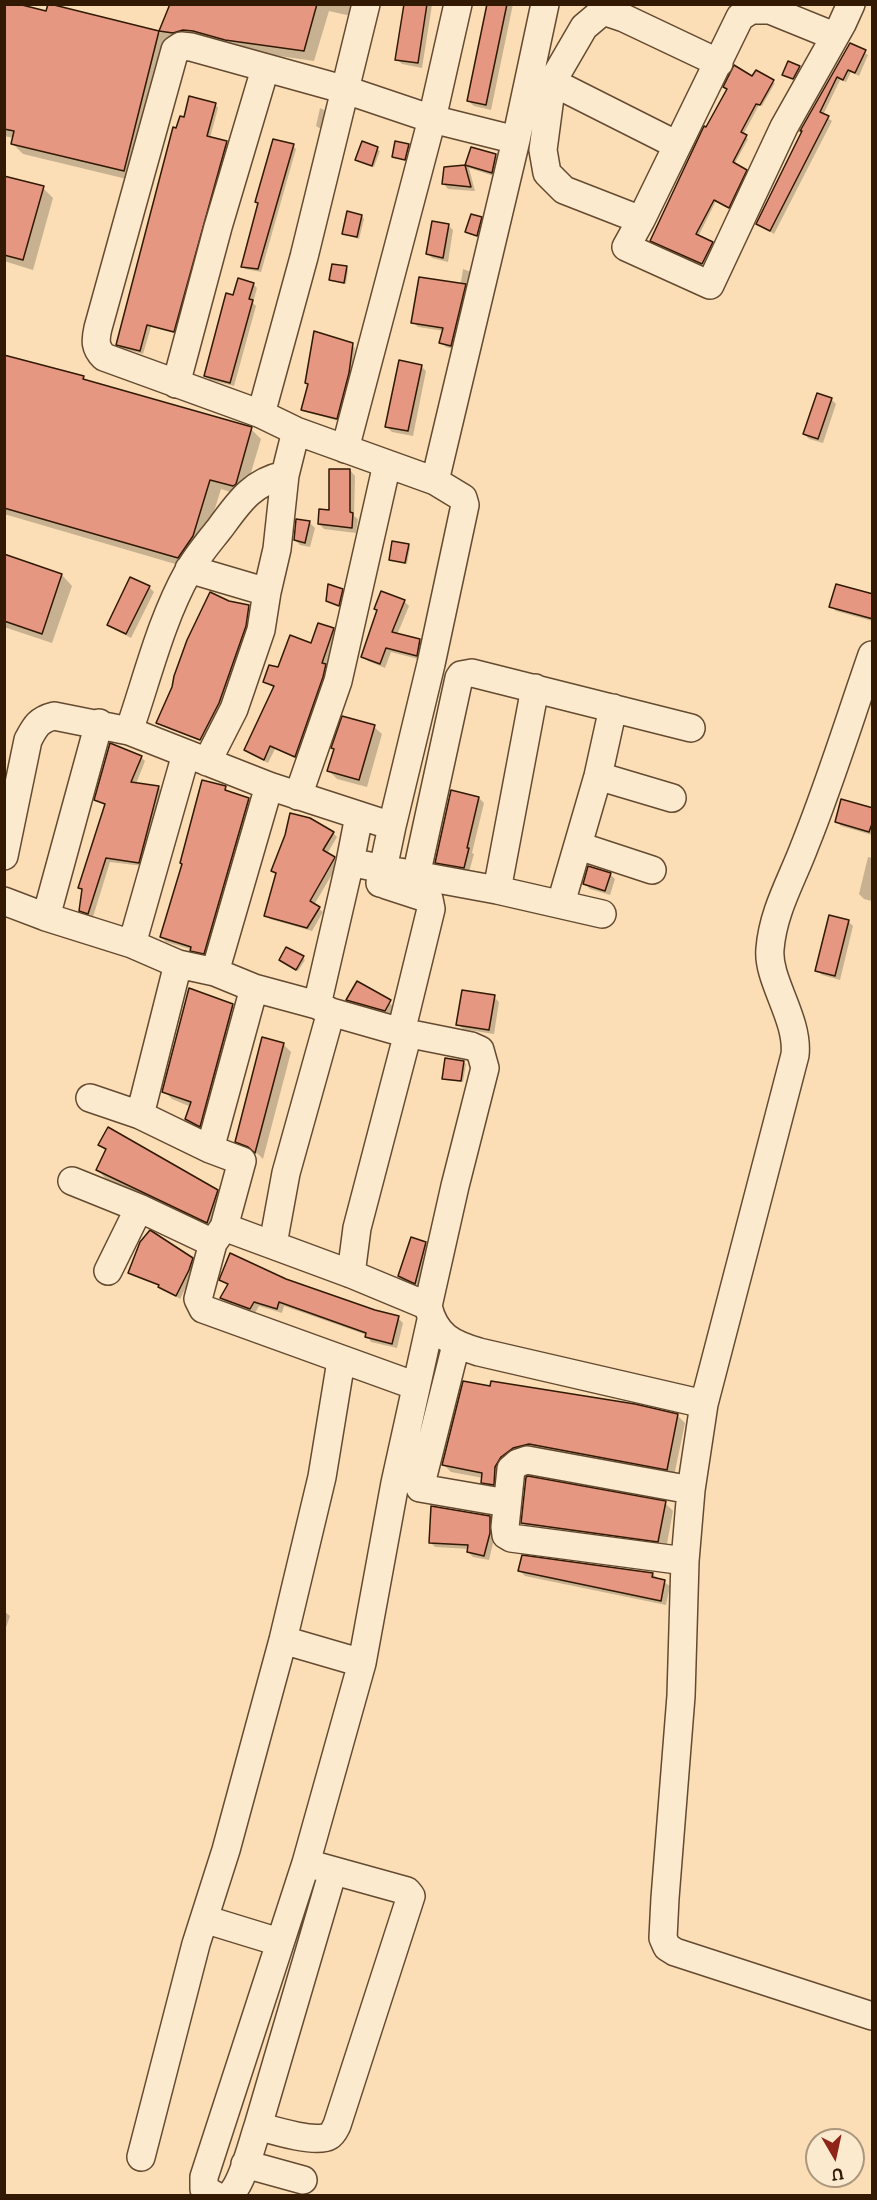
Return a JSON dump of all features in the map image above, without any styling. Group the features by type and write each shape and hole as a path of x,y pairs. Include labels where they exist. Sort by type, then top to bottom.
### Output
{"street":[{"path":"261,414 304,258 366,4"},
{"path":"345,448 432,119 458,4"},
{"path":"435,481 516,140 545,4"},
{"path":"834,36 770,10 751,10 740,17 626,247 710,285 784,127 842,24 851,4"},
{"path":"641,220 564,190 547,173 543,150 552,82 584,27 603,11 624,18 718,63"},
{"path":"382,876 431,664 465,505 463,498 435,481 296,431 261,414 104,357 98,351 95,342 175,50 182,46 346,90 432,119 516,140"},
{"path":"176,384 218,227 265,69"},
{"path":"552,82 677,145"},
{"path":"132,944 197,758 234,709 254,656 277,549 285,475 296,431"},
{"path":"298,796 338,681 387,464"},
{"path":"129,731 174,599 189,569 238,502 269,478 285,475"},
{"path":"189,569 267,592"},
{"path":"873,655 806,845 776,914 770,953 789,1015 796,1049 704,1404 691,1490 685,1561 681,1696 663,1938 667,1947 693,1959 873,2016"},
{"path":"416,876 459,678 465,673 535,688 691,728"},
{"path":"497,890 535,688"},
{"path":"561,903 598,776 613,708"},
{"path":"4,856 13,767 36,724 44,718 54,716 99,723 129,731 269,786 392,826"},
{"path":"46,917 99,723"},
{"path":"598,776 672,798"},
{"path":"215,972 269,786"},
{"path":"273,1244 286,1173 324,1008 359,816"},
{"path":"579,846 652,870"},
{"path":"348,869 382,876 416,876 497,890 603,914"},
{"path":"351,1274 357,1228 405,1033 431,909 429,900 399,888 382,876"},
{"path":"4,901 132,944 178,964 215,972 254,988 405,1033 471,1046 480,1050 485,1068 455,1186 416,1386 394,1483 362,1663 306,1863 204,2176 204,2189 216,2196"},
{"path":"140,1115 178,964"},
{"path":"210,1149 254,988"},
{"path":"90,1098 140,1115 210,1149 242,1161 286,1173"},
{"path":"242,1161 198,1299 203,1309 341,1361 416,1386"},
{"path":"72,1181 139,1208 218,1235 273,1244 351,1274 430,1313 444,1336 456,1345 704,1404"},
{"path":"108,1271 139,1208"},
{"path":"456,1345 420,1488 507,1503"},
{"path":"141,2157 204,1919 226,1850 284,1640 322,1477 341,1361"},
{"path":"685,1561 511,1538 506,1535 505,1527 507,1503 511,1469 527,1460 691,1490"},
{"path":"284,1640 362,1663"},
{"path":"258,2126 322,2139 331,2136 411,1896 407,1892 306,1863"},
{"path":"228,2196 234,2191 258,2126 333,1871"},
{"path":"204,1919 279,1941"},
{"path":"245,2164 303,2180"}],"building":[{"path":"4,4 18,4 46,11 50,4 159,31 124,171 11,144 14,131 4,129"},
{"path":"170,4 317,4 304,51 225,40 193,31 183,30 173,33 159,31"},
{"path":"404,4 427,4 418,63 395,60"},
{"path":"487,4 507,4 486,105 467,101"},
{"path":"850,43 866,50 855,73 848,70 843,80 837,77 820,112 829,116 770,231 756,224 802,131 800,131"},
{"path":"788,61 800,66 793,79 782,75"},
{"path":"734,65 752,76 756,70 774,80 760,105 756,104 741,132 747,135 733,162 747,170 729,208 714,200 696,234 713,242 702,264 650,241 704,126 706,127 727,89 723,87"},
{"path":"189,96 216,103 207,136 227,141 174,332 147,325 140,351 116,345 173,127 176,128 180,116 184,117"},
{"path":"273,139 294,144 258,269 241,267 258,203 255,202"},
{"path":"362,141 378,147 372,166 355,160"},
{"path":"395,141 409,144 405,160 392,157"},
{"path":"471,147 496,154 492,173 465,165"},
{"path":"465,165 471,187 442,184 444,167"},
{"path":"4,176 44,186 23,260 4,255"},
{"path":"347,211 362,215 357,237 342,234"},
{"path":"471,214 482,217 477,236 465,232"},
{"path":"432,221 449,224 443,258 426,254"},
{"path":"332,264 347,266 344,283 329,280"},
{"path":"419,277 466,284 451,346 439,343 443,328 411,323"},
{"path":"238,278 254,283 249,299 253,300 230,383 204,376 226,293 233,295"},
{"path":"314,331 353,343 349,373 337,419 301,410 308,384 305,383"},
{"path":"4,355 84,376 83,379 252,427 236,484 233,486 210,480 193,536 178,558 4,508"},
{"path":"399,360 422,365 408,431 385,427"},
{"path":"817,393 832,398 818,439 803,434"},
{"path":"329,469 350,469 352,528 318,524 319,509 329,510"},
{"path":"296,519 310,521 305,543 294,540"},
{"path":"392,541 409,544 405,563 389,560"},
{"path":"4,554 62,574 42,634 4,621"},
{"path":"130,577 150,586 126,634 107,625"},
{"path":"328,584 343,589 339,606 326,601"},
{"path":"836,584 873,594 873,619 829,607"},
{"path":"381,591 405,600 392,632 420,639 417,656 386,648 380,664 361,657"},
{"path":"210,592 229,601 249,605 246,626 219,703 200,740 156,723 172,687 187,640"},
{"path":"318,623 334,628 322,663 326,664 323,677 295,757 270,746 264,760 244,750 274,686 263,682 269,665 278,667 290,635 311,643"},
{"path":"342,716 375,725 359,780 327,771 334,749 331,748"},
{"path":"110,743 142,756 131,782 159,786 139,863 106,858 88,914 79,911 82,889 78,888 105,804 94,800"},
{"path":"202,780 226,786 225,790 249,798 204,954 190,951 191,947 160,937 182,864 180,863"},
{"path":"451,790 479,797 464,868 435,863"},
{"path":"841,799 873,808 873,821 869,832 835,822"},
{"path":"290,813 310,818 334,832 323,850 335,857 310,901 320,907 307,928 264,916 276,873 271,871 285,835"},
{"path":"588,866 611,873 605,891 583,884"},
{"path":"829,915 849,920 835,976 815,971"},
{"path":"286,947 304,956 296,970 279,960"},
{"path":"357,981 391,1000 385,1011 346,1000"},
{"path":"189,988 233,1004 200,1127 185,1119 191,1102 162,1092"},
{"path":"462,990 495,995 489,1030 456,1025"},
{"path":"262,1037 284,1043 255,1153 248,1147 235,1142"},
{"path":"445,1058 464,1061 461,1081 442,1079"},
{"path":"108,1127 218,1190 207,1223 96,1170 106,1149 98,1145"},
{"path":"150,1230 193,1258 176,1296 158,1287 159,1285 128,1273 140,1242"},
{"path":"411,1237 426,1242 415,1284 398,1276"},
{"path":"230,1253 286,1279 399,1316 392,1344 365,1337 366,1333 279,1302 277,1309 254,1302 250,1309 220,1298 228,1284 219,1280"},
{"path":"463,1381 490,1386 491,1381 635,1404 678,1414 667,1470 529,1444 513,1448 501,1457 495,1467 494,1485 481,1483 482,1473 442,1465"},
{"path":"526,1477 666,1501 658,1542 521,1523"},
{"path":"431,1506 490,1516 490,1533 484,1556 467,1552 468,1545 429,1543"},
{"path":"522,1555 653,1573 652,1577 665,1580 661,1601 518,1571"}]}
